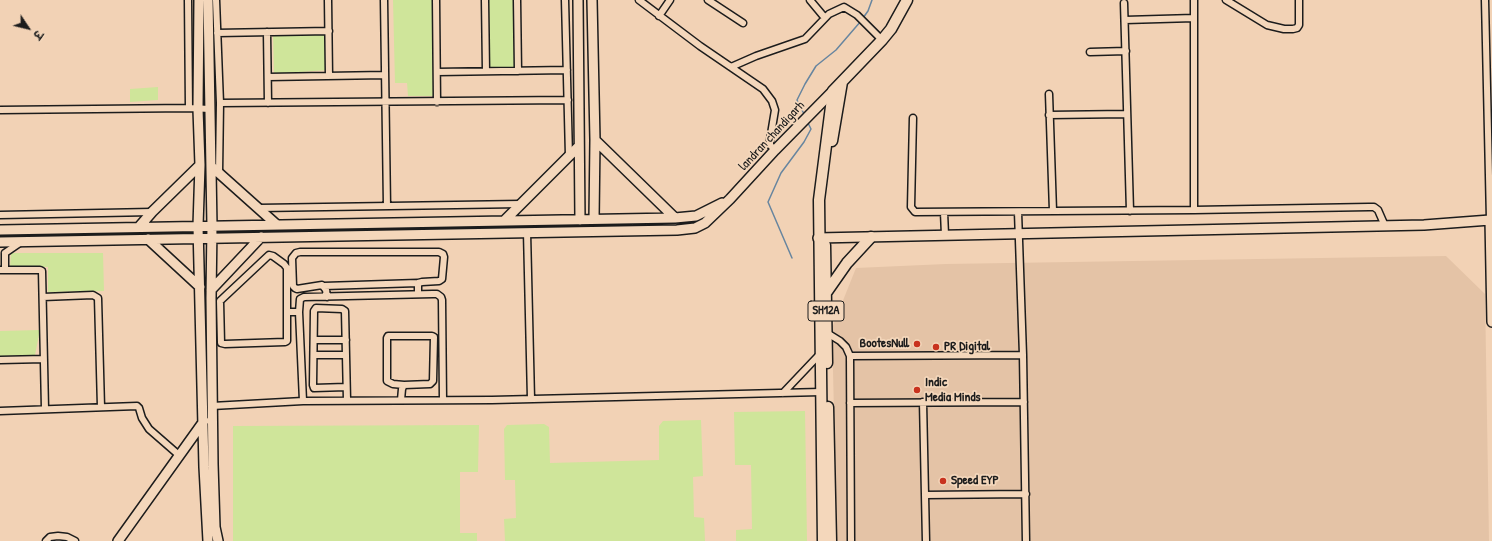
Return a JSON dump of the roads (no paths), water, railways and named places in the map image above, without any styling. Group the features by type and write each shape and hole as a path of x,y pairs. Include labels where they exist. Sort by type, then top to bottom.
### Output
{"main road":[{"path":"199,0 194,109 200,165 198,226 204,467 208,541"},
{"path":"208,0 212,226 211,290 213,464 215,527 218,541"},
{"path":"578,0 580,220"},
{"path":"592,0 595,140 594,219"},
{"path":"833,91 891,29 907,0"},
{"name":"SH12A","path":"831,541 824,392 820,354 822,238 828,168 842,82"},
{"name":"SH12A","path":"823,541 824,392 827,333 826,293 819,193 833,91"},
{"name":"landran chandigarh","path":"0,242 677,230 695,228 705,223 730,199 775,150 833,91"},
{"path":"595,140 675,218"},
{"path":"504,221 579,146"},
{"path":"139,227 152,212 200,165"},
{"path":"211,166 278,225"},
{"path":"0,230 675,218 696,216 730,199"},
{"path":"822,238 1424,226 1491,220 1492,322"},
{"path":"211,290 261,237"},
{"path":"826,293 847,263 871,237"},
{"path":"148,239 200,287"},
{"path":"118,541 204,422 212,406"}],"street":[{"path":"188,0 194,109"},
{"path":"216,0 220,103 219,173"},
{"path":"328,0 329,76"},
{"path":"384,0 387,206"},
{"path":"436,0 437,102"},
{"path":"485,0 486,71"},
{"path":"517,0 518,71"},
{"path":"565,0 569,157"},
{"path":"639,0 659,16 763,89 772,101 775,110 770,140 770,145 775,150"},
{"path":"659,16 670,0"},
{"path":"708,0 743,23"},
{"path":"810,0 825,18"},
{"path":"1194,0 1194,210"},
{"path":"1226,0 1267,25 1284,30 1297,28 1299,25 1299,0"},
{"path":"1485,0 1491,220"},
{"path":"1124,3 1130,211"},
{"path":"731,67 756,56 805,39 829,14 844,7 847,7 882,40"},
{"path":"1125,20 1194,18"},
{"path":"217,33 329,31"},
{"path":"267,32 268,103"},
{"path":"1090,52 1126,51"},
{"path":"437,72 567,70"},
{"path":"268,77 385,75"},
{"path":"1049,94 1053,211"},
{"path":"220,103 568,100"},
{"path":"0,110 210,110"},
{"path":"1050,115 1127,114"},
{"path":"913,118 911,209 917,212 1130,211 1374,207 1378,210 1385,226"},
{"path":"259,208 522,204"},
{"path":"0,215 152,212"},
{"path":"944,212 945,235"},
{"path":"1018,212 1023,355 1026,541"},
{"path":"527,232 531,399"},
{"path":"22,241 2,252 2,270 42,271 45,410"},
{"path":"300,252 439,252 443,254 442,279 439,281 418,283 322,285 297,289 293,286 292,258 296,253 300,252"},
{"path":"269,255 273,256 287,268 287,312 287,340 285,342 221,343 220,302 269,255"},
{"path":"418,283 418,294"},
{"path":"324,286 327,297"},
{"path":"303,401 299,312 300,299 418,294 437,294 442,300 442,400"},
{"path":"43,297 93,295 98,298 101,407"},
{"path":"346,387 314,388 313,386 314,311 316,308 342,309 345,311 347,400"},
{"path":"287,312 299,312"},
{"path":"827,333 840,340 846,347 850,356 851,541"},
{"path":"388,336 434,337 433,381 430,384 404,385 393,384 388,380 388,336"},
{"path":"314,340 346,340"},
{"path":"783,393 820,354"},
{"path":"314,355 346,355"},
{"path":"850,356 1023,355"},
{"path":"0,360 44,359"},
{"path":"401,400 404,385"},
{"path":"212,406 303,401 531,399 824,392"},
{"path":"923,402 926,541"},
{"path":"850,403 1024,402"},
{"path":"0,411 137,406 142,418 150,429 180,456"},
{"path":"926,495 1026,494"},
{"path":"46,541 50,537 58,536 67,537 75,541"}],"waterway":[{"path":"863,18 868,11 872,0"},
{"path":"805,116 797,100 805,84 816,66 836,50 861,21"},
{"path":"792,258 768,202 781,173 804,142 811,129 807,121"}],"place":[{"name":"BootesNull","path":"917,344"},
{"name":"PR Digital","path":"936,347"},
{"name":"Indic Media Minds","path":"917,390"},
{"name":"Speed EYP","path":"943,481"}]}
